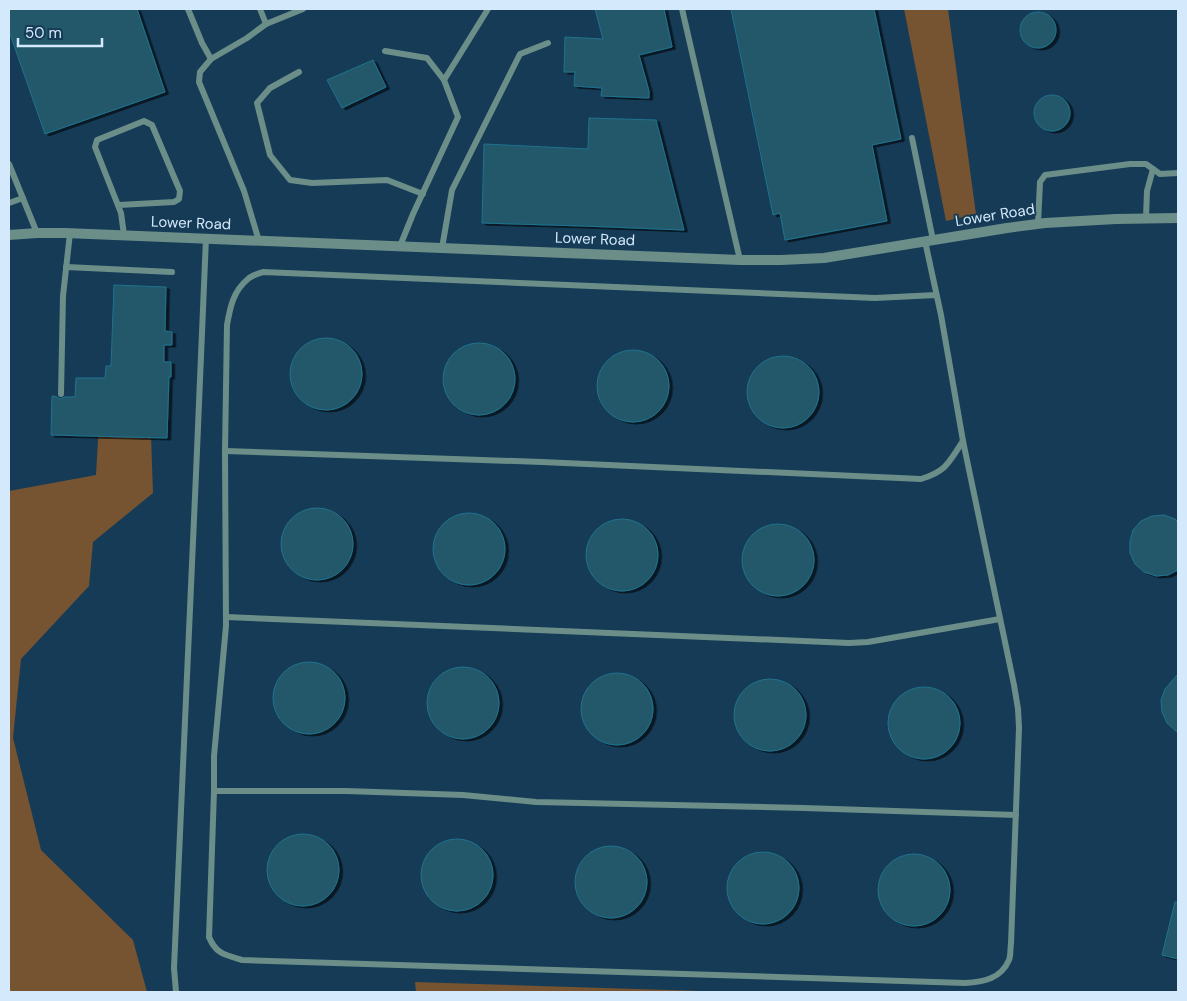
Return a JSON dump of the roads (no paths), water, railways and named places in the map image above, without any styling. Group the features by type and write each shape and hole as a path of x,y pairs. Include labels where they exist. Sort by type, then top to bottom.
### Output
{"street":[{"name":"Lower Road","path":"9,235 36,232 70,233 740,260 781,260 824,258 1038,224 1077,220 1178,218"}],"lane":[{"path":"188,9 211,59"},
{"path":"260,9 266,24"},
{"path":"259,241 244,191 199,82 200,72 211,59 247,38 266,24 303,9"},
{"path":"444,80 488,9"},
{"path":"682,9 740,260"},
{"path":"442,248 452,190 520,54 548,43"},
{"path":"385,51 427,58 444,80 458,118 400,246"},
{"path":"299,72 270,88 257,103 270,155 290,180 312,183 387,180 423,194"},
{"path":"119,205 174,202 179,199 180,191 152,125 144,121 97,140 95,147 119,205 124,235"},
{"path":"912,138 936,295 963,441 1018,709 1019,728 1011,944 1009,960 1002,971 994,978 981,982 956,983 242,960 218,952 212,946 209,937 214,756 226,618 225,451 228,326 230,306 237,290 249,277 263,272 875,298 936,295"},
{"path":"9,164 36,232"},
{"path":"1038,224 1040,182 1045,175 1130,164 1146,164 1160,174 1178,173"},
{"path":"1146,218 1146,191 1153,169"},
{"path":"9,203 23,198"},
{"path":"61,394 63,296 70,233"},
{"path":"176,992 174,958 206,238"},
{"path":"66,267 172,272"},
{"path":"225,451 552,462 921,479 936,474 948,465 963,441"},
{"path":"226,618 849,643 868,642 1000,619"},
{"path":"214,790 346,791 463,795 536,802 1016,815"}]}
